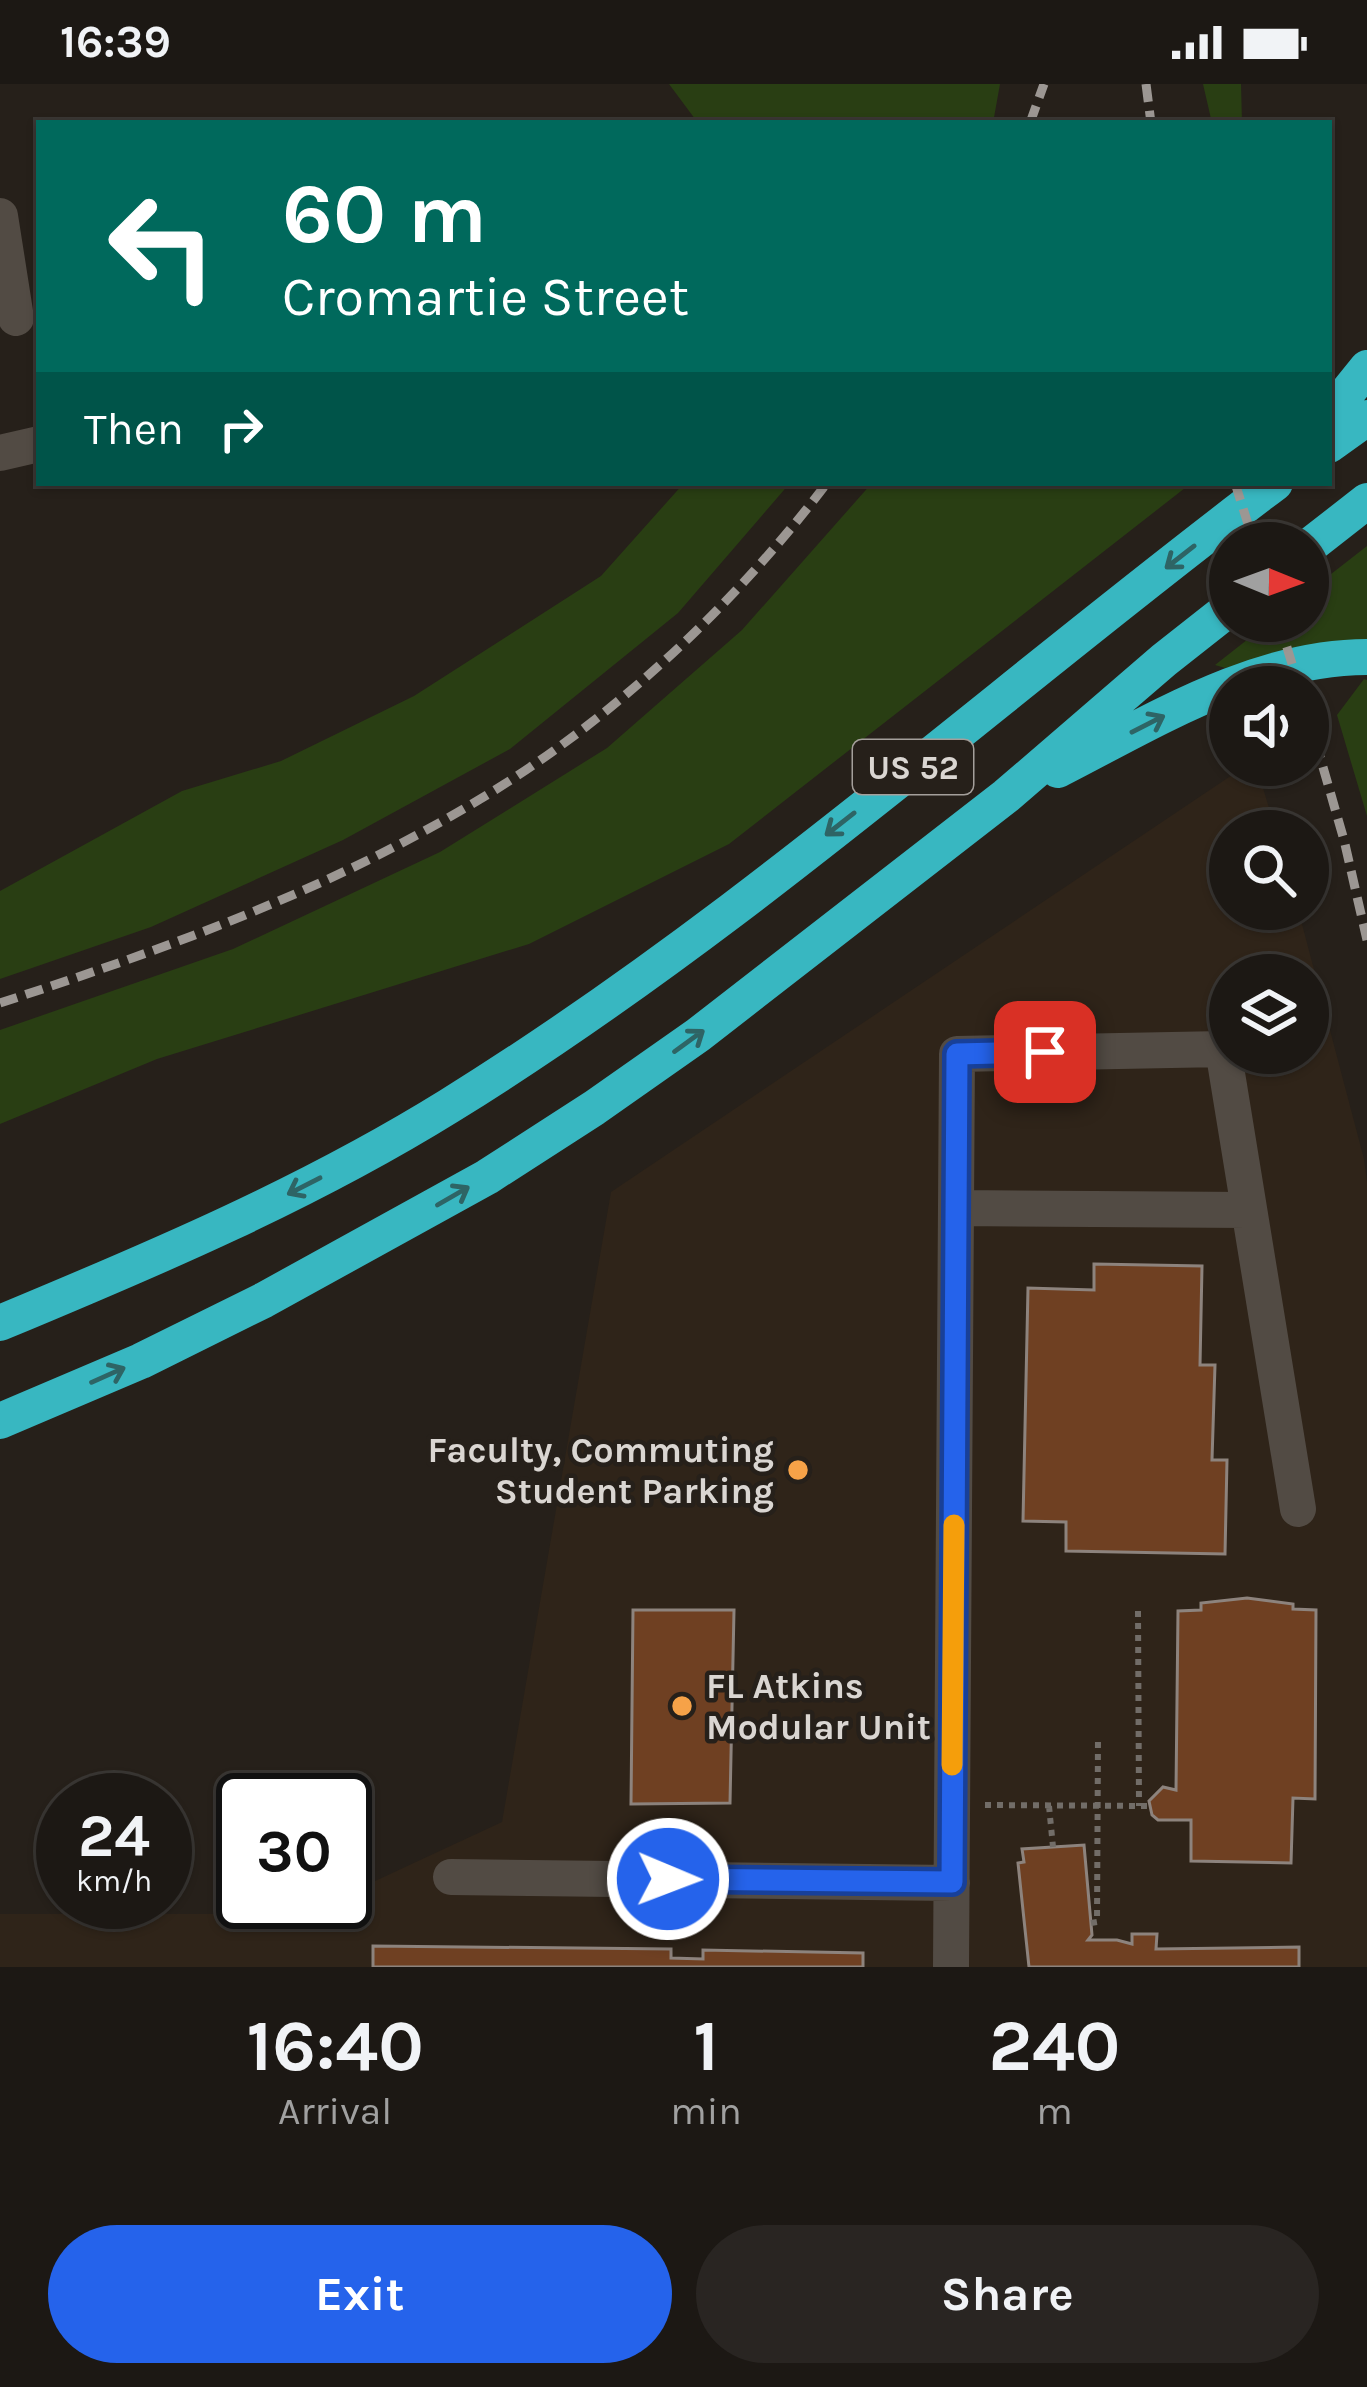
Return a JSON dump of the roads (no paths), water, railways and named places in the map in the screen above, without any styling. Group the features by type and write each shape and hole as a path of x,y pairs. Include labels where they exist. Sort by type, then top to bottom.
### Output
{"highway":[{"path":"1332,411 1367,368"},
{"path":"1332,443 1367,418"},
{"name":"US 52","path":"0,1323 208,1234 338,1169 550,1042 748,897 1270,486"},
{"path":"1329,531 1367,501"},
{"name":"US 52","path":"0,1421 141,1361 264,1300 487,1177 594,1108 698,1035 1006,796 1209,625"},
{"path":"1006,796 1234,685 1274,670 1367,657"}],"street":[{"path":"0,216 18,318"},
{"path":"0,453 36,445"},
{"path":"951,1967 957,1054 1223,1049 1298,1509"},
{"path":"956,1208 1249,1210"},
{"path":"451,1876 952,1882"}],"railway":[{"path":"1031,120 1044,84"},
{"path":"1146,84 1151,120"},
{"path":"0,1003 134,958 331,878 517,776 603,713 684,643 759,565 825,486"},
{"path":"1236,486 1247,522"},
{"path":"1285,642 1293,666"},
{"path":"1328,786 1367,940"}],"place":[{"name":"Faculty, Commuting Student Parking","path":"798,1470"},
{"name":"FL Atkins Modular Unit","path":"682,1706"}]}
